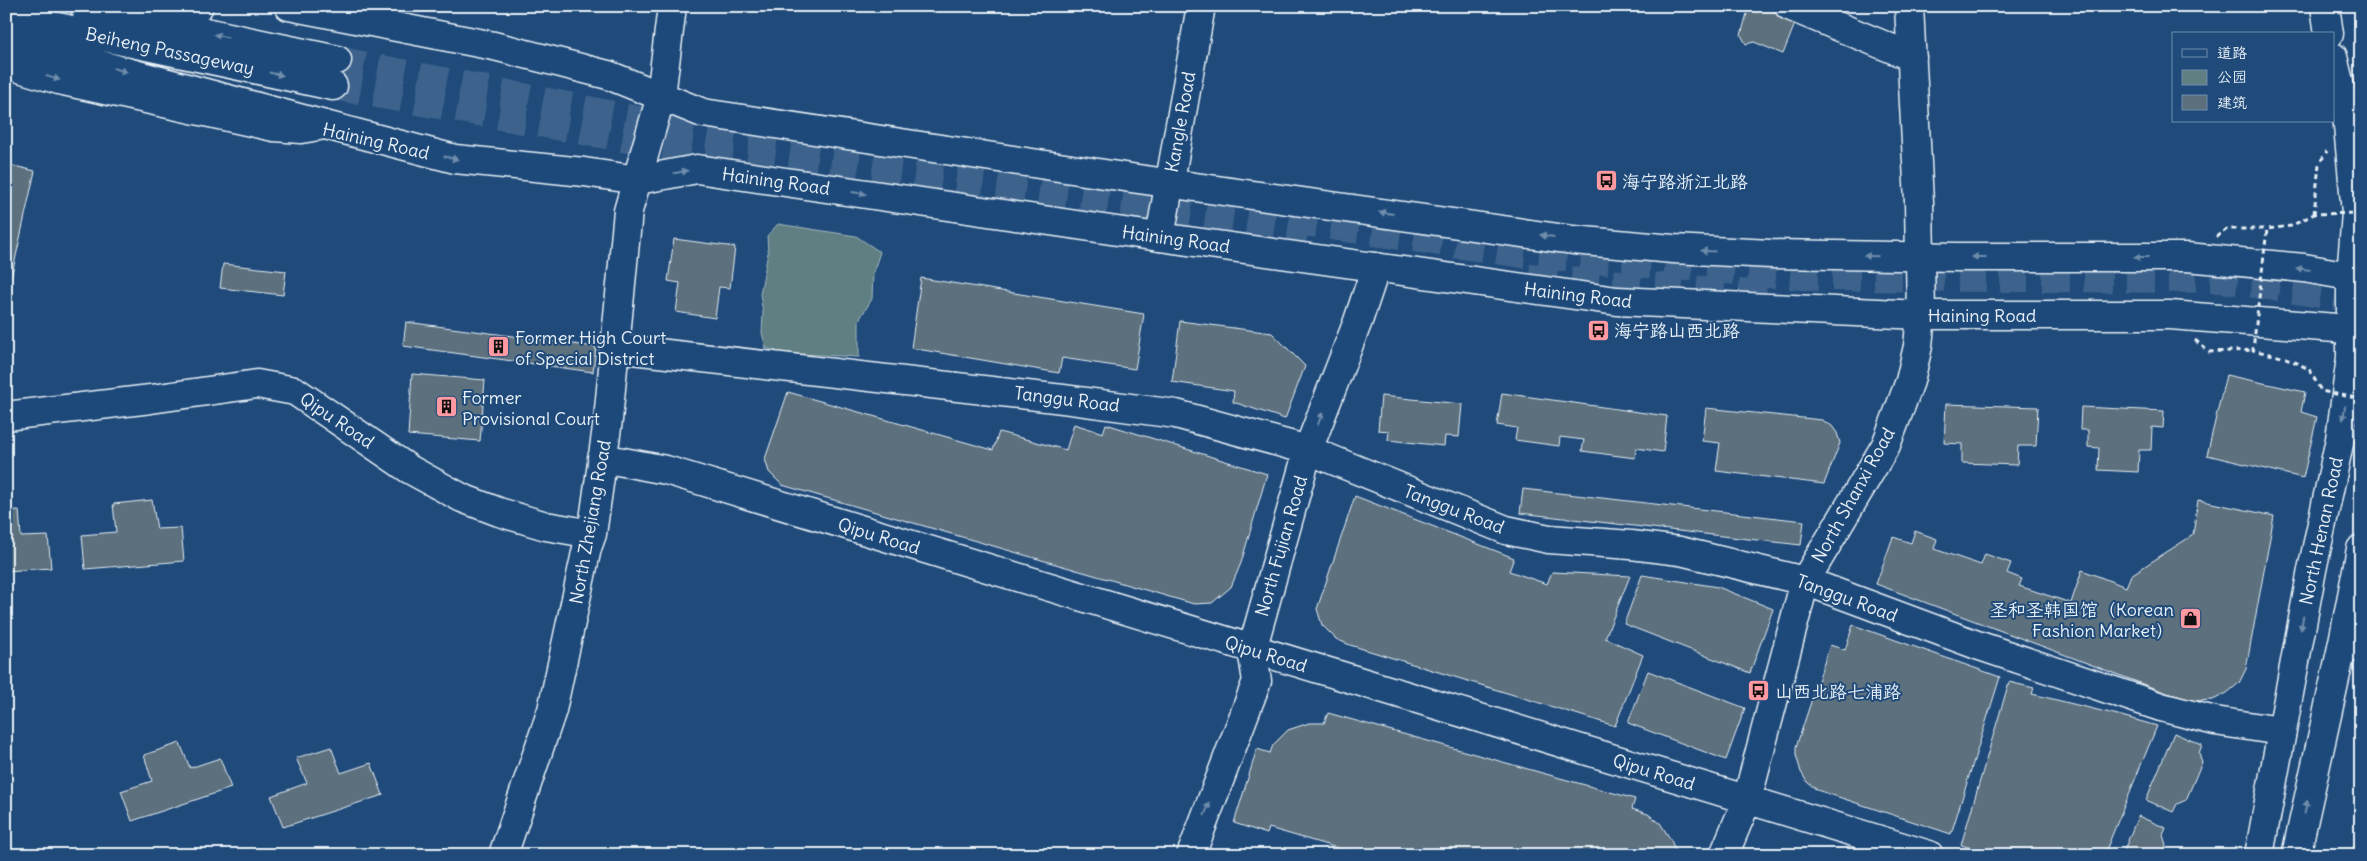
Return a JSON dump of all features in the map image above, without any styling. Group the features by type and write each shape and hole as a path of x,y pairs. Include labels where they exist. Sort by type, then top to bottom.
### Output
{"main road":[{"name":"Beiheng Passageway","path":"6,16 335,73 84,6"},
{"path":"184,6 191,8 199,6"},
{"path":"289,6 494,46 608,75 703,113 1169,182 1619,245 1771,254 1919,257 2187,257 2304,268 2356,277"},
{"name":"North Zhejiang Road","path":"503,855 552,710 586,548 592,534 602,458 628,211 660,96 672,6"},
{"name":"Kangle Road","path":"1160,237 1201,6"},
{"path":"1789,6 1912,57"},
{"name":"North Shanxi Road","path":"1724,855 1747,800 1805,581 1886,445 1910,381 1918,346 1921,315 1919,202 1909,6"},
{"path":"2325,6 2330,32"},
{"path":"6,38 325,125"},
{"name":"North Henan Road","path":"2260,855 2281,731 2318,537 2340,439 2357,330 2356,213 2347,115 2334,61"},
{"name":"Haining Road","path":"6,64 59,80 274,127 301,129 325,125 455,159 584,172 638,180 697,169 1376,268 1617,301 1921,315 2170,315 2357,330"},
{"name":"North Fujian Road","path":"1191,855 1257,681 1252,650 1308,450 1358,321 1376,268"},
{"name":"Tanggu Road","path":"614,348 1136,408 1219,425 1308,450 1486,524 1526,535 1665,549 1805,581 1977,645 2160,707 2215,721 2281,731"},
{"name":"Qipu Road","path":"6,416 151,399 256,384 295,391 409,469 462,498 499,512 546,526 592,534"},
{"name":"Qipu Road","path":"602,458 666,470 1929,855"},
{"path":"2296,855 2351,647 2361,549"}],"path":[{"path":"2314,214 2319,164"},
{"path":"2227,229 2268,229 2291,226 2314,214 2361,213"},
{"path":"2253,350 2268,229"},
{"path":"2209,352 2253,350 2286,358 2310,369 2320,391 2361,399"}],"green space":[{"path":"778,224 856,236 880,252 873,273 872,299 859,320 859,357 782,353 766,348 762,333 763,313 760,294 768,253 767,236"}],"building":[{"path":"1749,6 1761,6 1796,21 1783,54 1754,42 1746,44 1741,35"},
{"path":"6,164 35,171 10,283 6,282"},
{"path":"674,239 735,247 730,288 719,287 715,318 676,312 680,283 668,281"},
{"path":"223,264 286,271 283,295 220,288"},
{"path":"921,278 1144,314 1135,369 1062,358 1059,373 911,348"},
{"path":"1180,321 1272,333 1305,366 1285,419 1233,402 1234,391 1172,382"},
{"name":"Former High Court of Special District","path":"406,322 596,347 593,372 403,346"},
{"name":"Former Provisional Court","path":"412,374 485,380 480,441 408,435"},
{"path":"2226,375 2305,392 2301,412 2317,417 2303,478 2207,455"},
{"path":"788,392 993,450 999,432 1066,450 1074,424 1103,433 1106,424 1267,474 1241,563 1231,587 1212,603 1194,604 782,485 769,472 765,459"},
{"path":"1502,393 1667,416 1663,452 1636,448 1635,458 1582,451 1584,440 1560,437 1559,446 1515,440 1517,428 1497,425"},
{"path":"1381,396 1462,404 1459,437 1445,436 1444,446 1388,440 1389,431 1378,430"},
{"path":"1946,404 2038,407 2036,446 2018,446 2017,465 1962,463 1962,444 1944,443"},
{"path":"2081,407 2164,411 2163,428 2152,427 2151,450 2139,450 2138,472 2098,470 2099,448 2088,447 2088,430 2080,430"},
{"path":"1706,408 1822,420 1832,426 1837,433 1840,443 1824,484 1716,471 1720,443 1702,441"},
{"path":"1523,489 1804,521 1801,545 1520,513"},
{"path":"1355,496 1514,558 1509,571 1547,584 1552,572 1630,576 1605,638 1643,655 1615,726 1350,645 1336,639 1322,625 1317,609"},
{"path":"152,500 157,529 181,528 184,561 85,569 82,535 116,532 113,504"},
{"path":"2198,500 2274,516 2246,669 2239,683 2227,693 2213,700 2194,701 2164,692 1876,584 1893,537 1911,543 1915,531 1937,539 1934,549 1981,565 1985,554 2011,563 2007,573 2022,579 2019,586 2071,603 2082,570 2126,587 2131,575 2193,535"},
{"path":"19,510 21,537 48,536 51,568 6,571 6,511"},
{"path":"1642,575 1718,587 1773,609 1750,673 1624,624"},
{"path":"1853,625 2000,677 1951,834 1817,790 1807,782 1801,772 1796,755 1796,747 1830,645 1845,650"},
{"path":"1648,671 1745,708 1726,760 1628,723"},
{"path":"2009,682 2034,688 2032,694 2157,726 2104,855 1996,855 1961,845"},
{"path":"1328,713 1635,799 1632,809 1648,814 1660,823 1671,840 1677,855 1361,855 1269,828 1267,834 1234,823 1257,749 1270,753 1273,745 1288,730 1309,723 1324,723"},
{"path":"2174,733 2202,745 2199,753 2202,762 2186,800 2177,804 2173,812 2146,800"},
{"path":"180,743 190,768 220,758 231,788 132,821 121,791 152,781 144,755"},
{"path":"331,747 341,773 371,763 383,795 283,827 271,796 307,783 296,758"},
{"path":"2138,816 2166,828 2163,835 2166,845 2162,855 2122,855"},
{"path":"2354,846 2361,849 2361,855 2350,855"}],"tunnel":[{"path":"337,60 719,136 1523,254 1815,277 2222,279 2361,300"},
{"path":"333,86 712,154 1306,244"},
{"path":"1529,277 1766,295"}],"place":[{"name":"海宁路浙江北路","path":"1606,181"},
{"name":"海宁路山西北路","path":"1598,330"},
{"name":"Former High Court of Special District","path":"499,347"},
{"name":"Former Provisional Court","path":"446,407"},
{"name":"圣和圣韩国馆（Korean Fashion Market）","path":"2190,619"},
{"name":"山西北路七浦路","path":"1759,691"}]}
